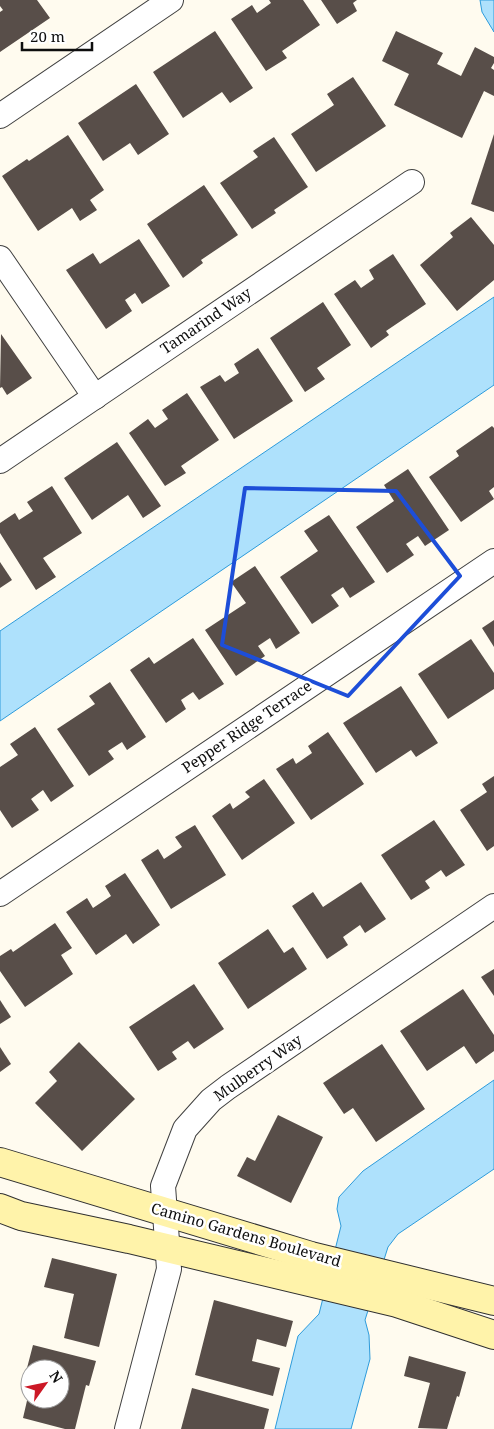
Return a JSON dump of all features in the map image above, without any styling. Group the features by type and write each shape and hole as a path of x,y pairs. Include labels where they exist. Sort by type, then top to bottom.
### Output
{"street":[{"path":"0,116 171,0"},
{"name":"Tamarind Way","path":"0,461 412,182"},
{"path":"0,258 95,397"},
{"name":"Pepper Ridge Terrace","path":"0,894 494,560"},
{"name":"Mulberry Way","path":"126,1429 169,1269 163,1186 185,1129 211,1100 494,906"},
{"name":"Camino Gardens Boulevard","path":"0,1162 164,1212 308,1269"},
{"name":"Camino Gardens Boulevard","path":"0,1208 21,1216 168,1248 308,1269 400,1290 494,1301"},
{"name":"Camino Gardens Boulevard","path":"400,1290 494,1335"}],"highlighted area":[{"path":"245,488 396,491 460,576 348,696 222,645"}],"water":[{"path":"480,0 494,0 494,32 482,12"},
{"path":"494,297 494,385 0,721 0,631"},
{"path":"494,1080 494,1169 398,1234 388,1247 365,1320 369,1335 370,1359 351,1429 275,1429 298,1336 319,1314 341,1226 337,1209 339,1197 363,1171"}],"building":[{"path":"0,0 37,0 50,18 0,52 0,12 3,10 0,6"},
{"path":"269,0 303,0 320,25 282,51 287,58 266,71 231,19 252,5 257,13 271,3"},
{"path":"321,0 357,0 353,3 357,11 337,24"},
{"path":"215,31 253,88 230,103 222,92 183,118 153,72"},
{"path":"396,31 443,53 437,64 461,76 475,47 494,57 494,63 491,68 494,70 494,96 484,91 462,138 394,105 409,74 382,61"},
{"path":"353,77 386,126 316,172 291,134 334,105 327,94"},
{"path":"136,84 169,134 138,155 130,143 103,161 78,123"},
{"path":"494,134 494,212 471,204"},
{"path":"68,135 104,190 90,200 97,210 80,221 72,208 38,231 2,176 27,159 29,161"},
{"path":"274,137 308,187 274,210 276,213 252,229 220,183 258,157 253,151"},
{"path":"204,185 238,235 201,260 203,263 183,278 147,224"},
{"path":"471,217 494,245 494,280 457,311 420,265 453,237 450,233"},
{"path":"139,239 170,286 142,304 135,293 125,300 132,311 106,329 66,270 93,253 100,264"},
{"path":"393,254 426,304 386,331 389,335 371,348 334,294 355,280 361,288 374,279 369,270"},
{"path":"323,302 351,345 317,368 325,379 305,392 270,338"},
{"path":"1,334 32,378 7,395 2,387 0,388"},
{"path":"258,348 293,401 234,439 200,387 220,375 225,382 239,373 234,364"},
{"path":"187,393 219,440 181,466 186,473 165,486 129,433 148,419 155,428 168,419 162,410"},
{"path":"492,426 494,428 494,487 489,491 494,499 461,522 429,477 459,456 456,451"},
{"path":"117,442 161,506 143,518 128,495 92,520 64,478"},
{"path":"408,469 449,530 425,546 418,536 406,544 414,555 387,573 356,527 394,501 384,485"},
{"path":"52,486 82,533 43,558 56,577 36,590 0,533 0,523 15,513 19,520 33,511 27,502"},
{"path":"329,515 375,582 350,598 343,587 331,595 339,606 312,624 280,577 318,551 304,531"},
{"path":"0,562 12,580 0,588"},
{"path":"255,566 300,633 276,649 270,638 258,646 265,656 236,676 205,630 246,603 231,582"},
{"path":"494,620 494,647 482,628"},
{"path":"193,638 224,684 199,700 193,692 181,700 186,709 166,723 130,670 149,657 154,664"},
{"path":"471,639 494,673 494,689 448,719 418,674"},
{"path":"110,682 146,737 127,750 122,742 108,751 114,759 89,776 57,729 95,704 89,696"},
{"path":"401,686 438,743 416,757 411,750 376,773 343,723"},
{"path":"35,727 74,786 51,802 43,790 31,799 39,810 12,828 0,810 0,767 18,755 10,744"},
{"path":"328,732 364,784 311,820 276,769 293,758 296,764 312,753 308,746"},
{"path":"494,776 494,846 487,851 460,810 487,792 482,784"},
{"path":"264,779 295,823 242,860 212,816 230,803 233,809 250,797 245,792"},
{"path":"434,820 465,865 446,877 441,870 425,881 430,888 411,900 381,855"},
{"path":"195,825 226,875 171,909 141,860 158,849 164,859 182,847 175,837"},
{"path":"125,873 160,925 133,944 126,934 96,955 66,912 87,898 93,908 111,896 105,886"},
{"path":"361,882 386,919 365,933 360,925 343,937 348,945 327,959 292,906 313,892 323,907"},
{"path":"55,923 72,948 61,955 73,974 25,1007 0,971 0,956 11,949 13,952"},
{"path":"268,929 284,953 293,947 307,969 248,1009 218,963"},
{"path":"494,969 494,996 481,977"},
{"path":"194,984 224,1029 194,1049 188,1041 172,1052 177,1059 158,1071 129,1027"},
{"path":"463,989 494,1035 494,1051 476,1064 464,1046 427,1071 400,1031"},
{"path":"0,1000 11,1017 0,1024"},
{"path":"79,1042 135,1099 82,1151 35,1103 57,1081 49,1072"},
{"path":"382,1044 425,1109 376,1142 353,1108 344,1114 323,1083"},
{"path":"0,1047 11,1064 0,1072"},
{"path":"278,1115 323,1137 291,1203 237,1176 247,1157 255,1161"},
{"path":"52,1258 117,1274 99,1347 64,1338 74,1294 44,1287"},
{"path":"214,1300 293,1321 286,1347 257,1339 252,1361 280,1368 273,1396 195,1375"},
{"path":"33,1345 96,1361 89,1386 86,1385 75,1429 65,1429 23,1418 25,1409 70,1409 70,1359 29,1359"},
{"path":"409,1356 466,1372 447,1429 418,1428 430,1383 404,1376"},
{"path":"192,1388 269,1409 264,1429 181,1429"}]}
